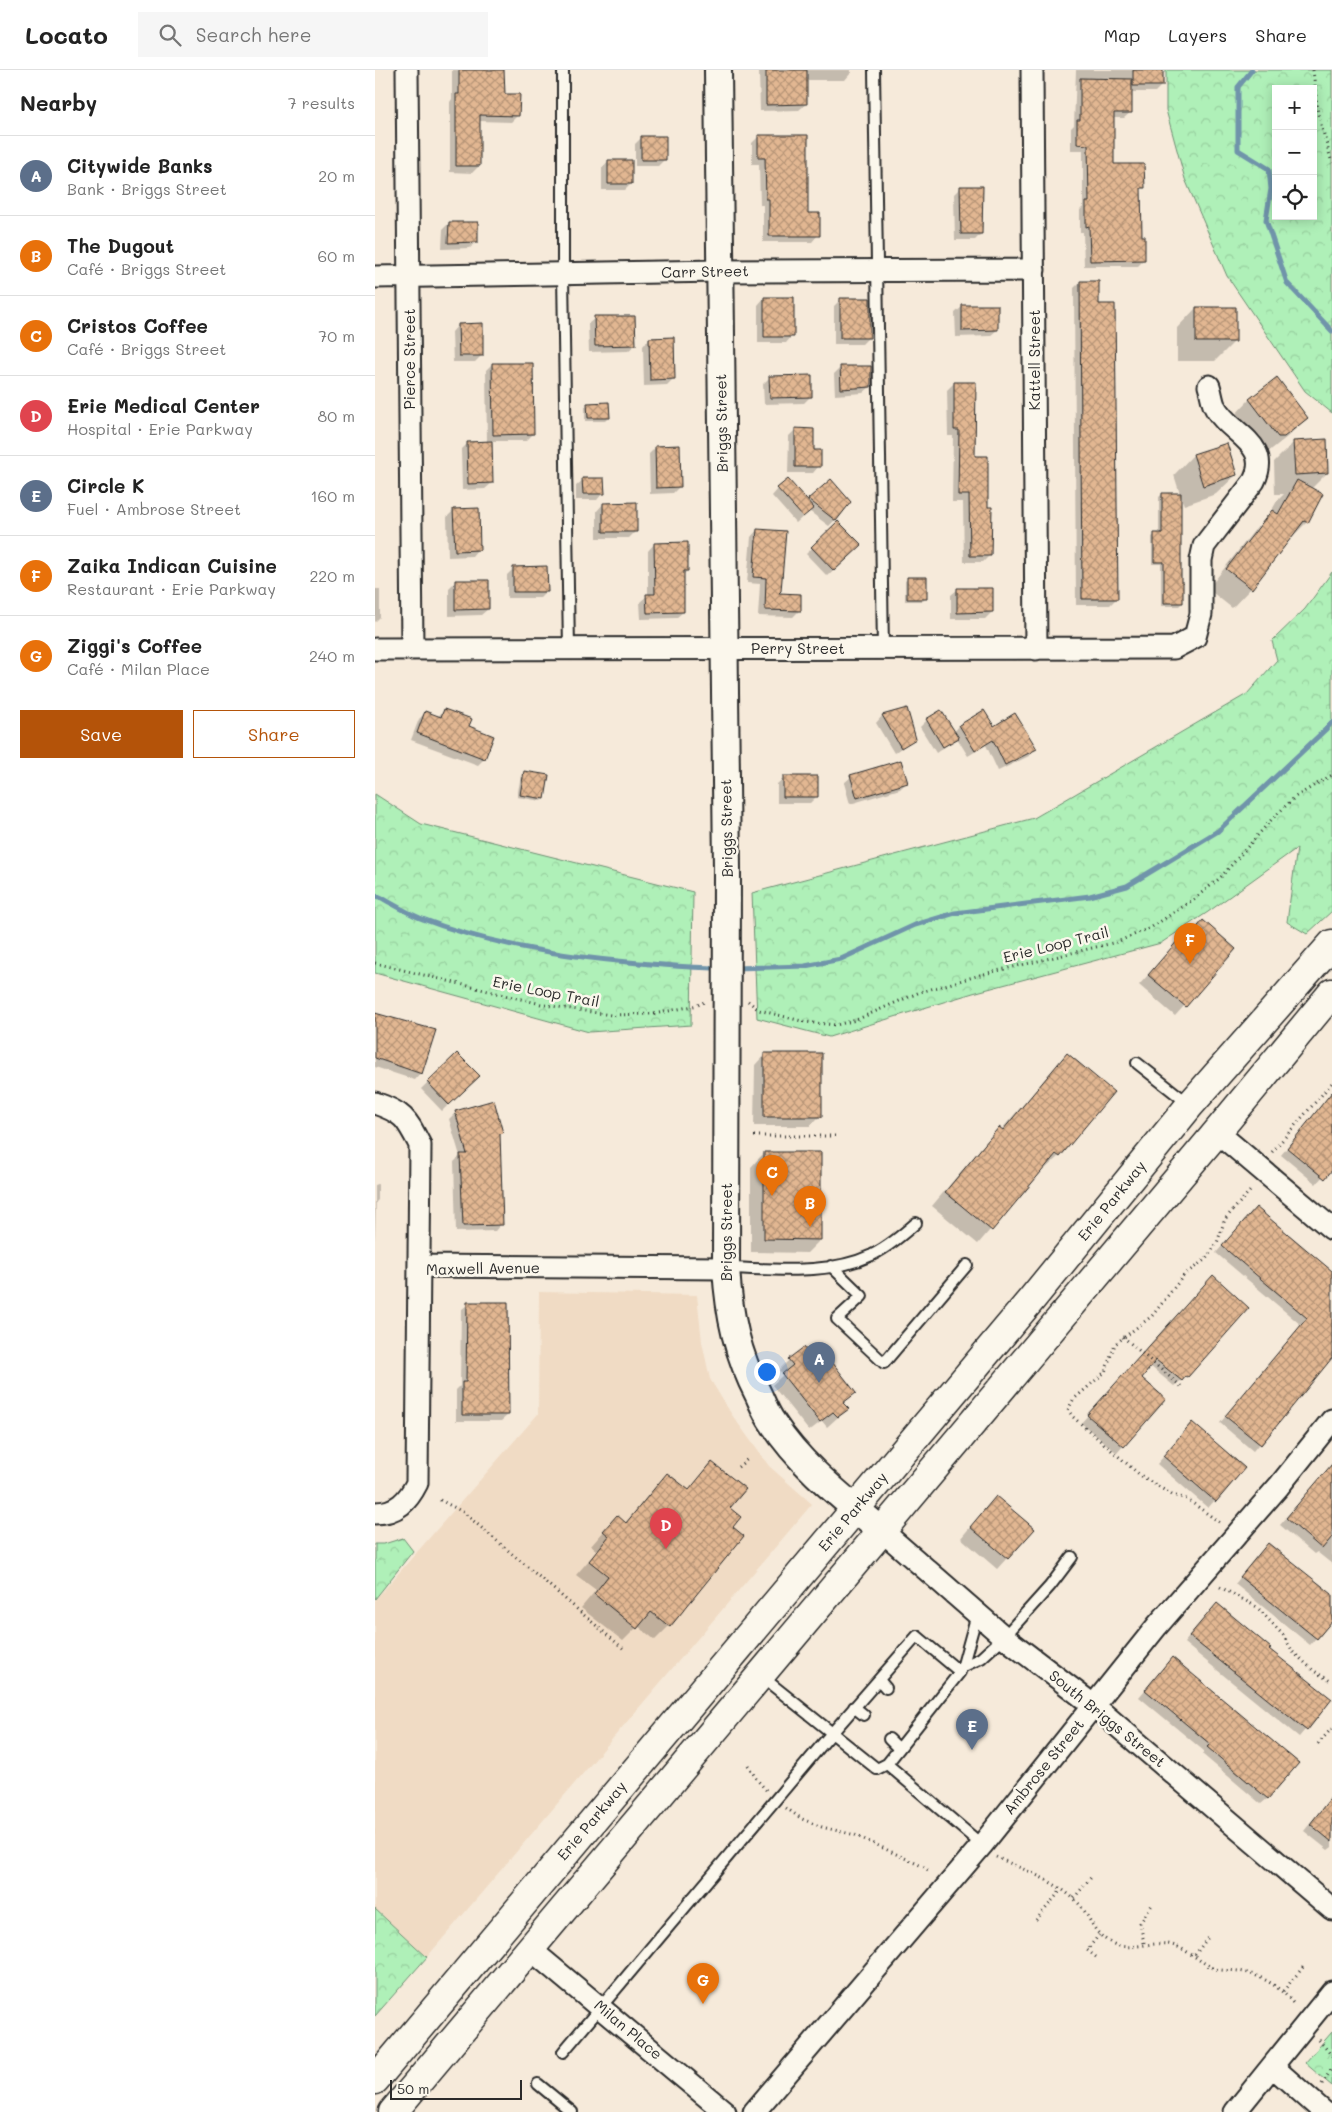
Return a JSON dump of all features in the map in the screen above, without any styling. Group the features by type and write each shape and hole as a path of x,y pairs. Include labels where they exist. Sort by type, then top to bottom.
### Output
{"main road":[{"name":"Erie Parkway","path":"375,2080 1031,1300 1190,1105 1332,944"},
{"path":"393,2112 1217,1132 1332,992"}],"street":[{"name":"Pierce Street","path":"407,70 412,649"},
{"name":"Briggs Street","path":"718,70 727,941 726,1268 728,1296 738,1349 747,1373 773,1423 798,1454 881,1530"},
{"name":"Kattell Street","path":"1032,70 1036,649"},
{"name":"Carr Street","path":"375,277 719,271 1034,270"},
{"name":"Perry Street","path":"375,649 1174,648 1195,637 1201,614 1201,560 1204,546 1254,481 1258,472 1258,460 1254,448 1214,406 1209,386"},
{"path":"375,1103 391,1108 406,1118 420,1145 420,1266"},
{"path":"1217,1132 1332,1229"},
{"name":"Maxwell Avenue","path":"375,1513 386,1513 408,1500 417,1483 420,1266 726,1268"},
{"name":"Ambrose Street","path":"754,2112 989,1851 1093,1705 1332,1420"},
{"name":"South Briggs Street","path":"881,1530 1004,1637 1093,1705 1332,1909"},
{"name":"Milan Place","path":"530,1949 725,2112"},
{"path":"1235,2112 1332,1992"},
{"path":"1273,2067 1324,2112"}],"lane":[{"path":"563,70 563,275 569,648"},
{"path":"874,70 883,649"},
{"path":"1137,1063 1190,1105"},
{"path":"726,1268 803,1270 831,1266 872,1255 897,1239 915,1223"},
{"path":"831,1266 862,1296 837,1320 884,1363 967,1266"},
{"path":"760,1675 877,1769 887,1764 922,1720 937,1693 962,1669 981,1658 1004,1637 1050,1586 1072,1557"},
{"path":"962,1669 977,1614"},
{"path":"563,2052 832,1733 879,1680 900,1663 917,1636 962,1669"},
{"path":"879,1680 887,1688"},
{"path":"855,1707 864,1715"},
{"path":"913,1712 922,1720"},
{"path":"889,1739 899,1749"},
{"path":"887,1764 989,1851"},
{"path":"538,2084 572,2112"}],"path":[{"path":"1313,70 1318,114 1332,163"},
{"name":"Erie Loop Trail","path":"375,963 545,1005 611,1015 654,1014 727,997 748,1001 759,1010 805,1022 836,1025 856,1020 920,992 984,974 1117,942 1152,927 1194,899 1220,878 1272,819 1295,798 1332,775"},
{"path":"1272,1152 1332,1083"},
{"path":"754,1136 836,1136"},
{"path":"1219,1522 1187,1499 1172,1494 1141,1475 1073,1417 1068,1410 1073,1400 1105,1372 1115,1344 1151,1316 1183,1275 1206,1259 1217,1243 1225,1219 1249,1191"},
{"path":"1123,1337 1183,1388"},
{"path":"738,1467 749,1458"},
{"path":"440,1500 463,1512 625,1650"},
{"path":"1221,1587 1257,1607 1283,1635 1293,1652 1313,1671 1332,1682"},
{"path":"1318,1744 1332,1728"},
{"path":"748,1766 769,1793"},
{"path":"785,1808 802,1819 822,1827 855,1835 924,1867 930,1872"},
{"path":"989,1851 1041,1877 1074,1898 1088,1916 1099,1935 1117,1945 1131,1947 1144,1944 1170,1944 1195,1955 1215,1969 1240,1971 1259,1977 1283,1991 1293,2003"},
{"path":"1074,1898 1093,1875"},
{"path":"1036,1920 1061,1890"},
{"path":"1144,1944 1141,1923 1152,1905"},
{"path":"1096,1957 1087,1950 1099,1935"},
{"path":"1195,1955 1209,1936"},
{"path":"1283,1991 1305,1965"},
{"path":"1319,2040 1332,2056"},
{"path":"1322,2084 1332,2068"}],"shaded area":[{"path":"539,1292 697,1295 702,1342 710,1379 732,1415 769,1466 812,1504 427,1957 375,1909 375,1600 538,1414"}],"green space":[{"path":"1166,70 1332,70 1332,413 1305,391 1227,276 1185,179 1166,110"},
{"path":"1332,572 1332,911 1307,934 1287,922 1297,848 1208,912 1161,943 973,993 829,1037 757,1018 752,893 1034,818 1247,694 1277,660 1272,641 1305,609"},
{"path":"375,794 421,824 693,892 691,1025 589,1032 375,973"},
{"path":"403,1538 413,1551 375,1599 375,1544 384,1544"},
{"path":"375,1909 427,1957 375,2016"},
{"path":"1332,2032 1332,2086 1305,2063"}],"building":[{"path":"459,70 504,70 505,94 520,94 519,116 480,115 480,166 456,166 456,94 459,94"},
{"path":"766,70 807,70 807,104 766,105"},
{"path":"1133,70 1163,70 1163,86 1133,86"},
{"path":"1080,78 1132,79 1132,113 1114,113 1114,164 1144,164 1145,188 1141,188 1142,236 1145,236 1145,260 1090,261 1089,226 1086,227 1086,202 1089,202 1088,145 1077,144 1077,120 1080,120"},
{"path":"758,135 808,135 808,213 820,213 820,236 769,236 769,199 766,199 765,158 758,158"},
{"path":"641,136 666,136 666,160 641,160"},
{"path":"608,160 632,160 632,184 608,184"},
{"path":"960,186 983,186 982,234 961,234"},
{"path":"449,222 478,222 478,242 448,243"},
{"path":"1080,281 1099,281 1099,304 1115,304 1118,599 1082,599"},
{"path":"764,297 794,297 794,337 764,337"},
{"path":"840,298 870,298 870,338 840,338"},
{"path":"962,305 998,305 998,330 962,331"},
{"path":"1196,307 1236,307 1236,342 1196,342"},
{"path":"594,316 635,316 636,345 595,346"},
{"path":"483,323 483,356 459,356 458,324"},
{"path":"674,337 675,379 650,380 649,338"},
{"path":"492,363 533,363 534,434 493,435"},
{"path":"840,366 871,366 871,387 841,389"},
{"path":"812,375 812,397 770,398 769,376"},
{"path":"1277,377 1308,418 1284,437 1278,437 1249,399"},
{"path":"954,382 976,382 975,456 988,456 988,507 992,507 991,556 970,556 969,495 958,495 959,430 954,430"},
{"path":"609,402 610,418 588,418 587,403"},
{"path":"795,428 814,429 814,450 821,450 821,467 795,467"},
{"path":"1327,439 1328,473 1295,475 1293,441"},
{"path":"492,441 493,483 468,484 467,442"},
{"path":"1227,443 1237,475 1203,486 1193,454"},
{"path":"680,445 681,487 656,488 655,446"},
{"path":"582,478 604,478 605,494 583,494"},
{"path":"788,479 814,508 803,517 777,488"},
{"path":"831,479 851,502 836,521 808,499"},
{"path":"1297,480 1323,494 1308,523 1304,521 1252,589 1226,569 1272,510 1278,514"},
{"path":"1162,493 1181,493 1181,582 1183,582 1183,603 1164,603 1164,562 1154,562 1154,533 1162,533"},
{"path":"637,502 637,532 603,532 603,503"},
{"path":"479,508 480,550 455,551 453,509"},
{"path":"838,521 862,545 834,571 811,547"},
{"path":"757,529 786,531 781,591 779,593 801,594 801,611 765,610 766,578 753,577"},
{"path":"688,542 688,571 684,571 684,612 647,613 646,594 655,594 654,543"},
{"path":"547,566 548,592 513,592 513,567"},
{"path":"907,577 927,577 927,599 907,599"},
{"path":"455,580 489,580 489,609 455,610"},
{"path":"957,588 993,588 993,612 957,613"},
{"path":"907,708 916,739 901,748 882,715"},
{"path":"444,709 472,719 469,726 494,736 485,759 417,733 425,711 441,717"},
{"path":"941,710 959,738 943,747 926,719"},
{"path":"984,710 994,726 1015,713 1037,749 1005,765 993,740 975,751 959,725"},
{"path":"901,760 908,783 857,798 850,775"},
{"path":"524,771 549,775 545,799 520,795"},
{"path":"783,776 818,776 818,797 783,797"},
{"path":"1203,920 1236,949 1186,1007 1148,975 1185,932 1190,936"},
{"path":"375,1013 436,1030 422,1074 375,1058"},
{"path":"457,1053 480,1076 449,1105 427,1082"},
{"path":"764,1053 822,1053 822,1117 764,1117"},
{"path":"1067,1053 1114,1092 1060,1157 1056,1154 992,1231 945,1192 999,1127 1003,1130"},
{"path":"1332,1092 1332,1170 1325,1179 1287,1148"},
{"path":"494,1100 503,1133 500,1134 503,1225 463,1226 460,1154 467,1154 455,1111"},
{"path":"764,1152 821,1152 821,1240 764,1239"},
{"path":"1256,1207 1332,1271 1332,1358 1261,1445 1225,1416 1307,1318 1222,1246"},
{"path":"1213,1275 1249,1308 1188,1377 1186,1376 1182,1381 1156,1360 1142,1378 1166,1399 1124,1447 1087,1415"},
{"path":"467,1302 508,1302 509,1415 462,1415 462,1382 466,1382"},
{"path":"819,1345 856,1393 843,1403 849,1409 838,1417 833,1412 820,1422 782,1374 793,1365 788,1359 804,1347 808,1353"},
{"path":"1192,1422 1245,1468 1216,1502 1163,1456"},
{"path":"712,1462 746,1489 730,1508 741,1517 733,1527 744,1536 670,1627 651,1612 637,1629 594,1594 608,1576 589,1561 609,1536 603,1531 617,1515 626,1523 667,1473 689,1490"},
{"path":"1332,1464 1332,1537 1322,1549 1286,1518"},
{"path":"996,1496 1035,1529 1008,1559 970,1527"},
{"path":"1268,1543 1332,1594 1332,1621 1317,1639 1240,1577"},
{"path":"1217,1603 1271,1648 1269,1649 1332,1699 1307,1731 1189,1636"},
{"path":"1172,1657 1299,1763 1268,1799 1207,1747 1210,1744 1145,1690"},
{"path":"1332,1796 1332,1842 1310,1824"}],"waterway":[{"path":"1252,70 1238,87 1238,150 1269,169 1271,189 1266,220 1287,283 1332,331"},
{"path":"735,968 805,966 841,959 915,925 955,913 1090,896 1127,886 1218,831 1332,722"},
{"path":"375,896 420,918 500,943 584,957 699,968 719,968"}],"place":[{"name":"Zaika Indican Cuisine","path":"1190,964"},
{"name":"Cristos Coffee","path":"772,1196"},
{"name":"The Dugout","path":"810,1227"},
{"name":"Citywide Banks","path":"819,1383"},
{"name":"Erie Medical Center","path":"666,1549"},
{"name":"Circle K","path":"972,1750"},
{"name":"Ziggi's Coffee","path":"703,2004"}]}
